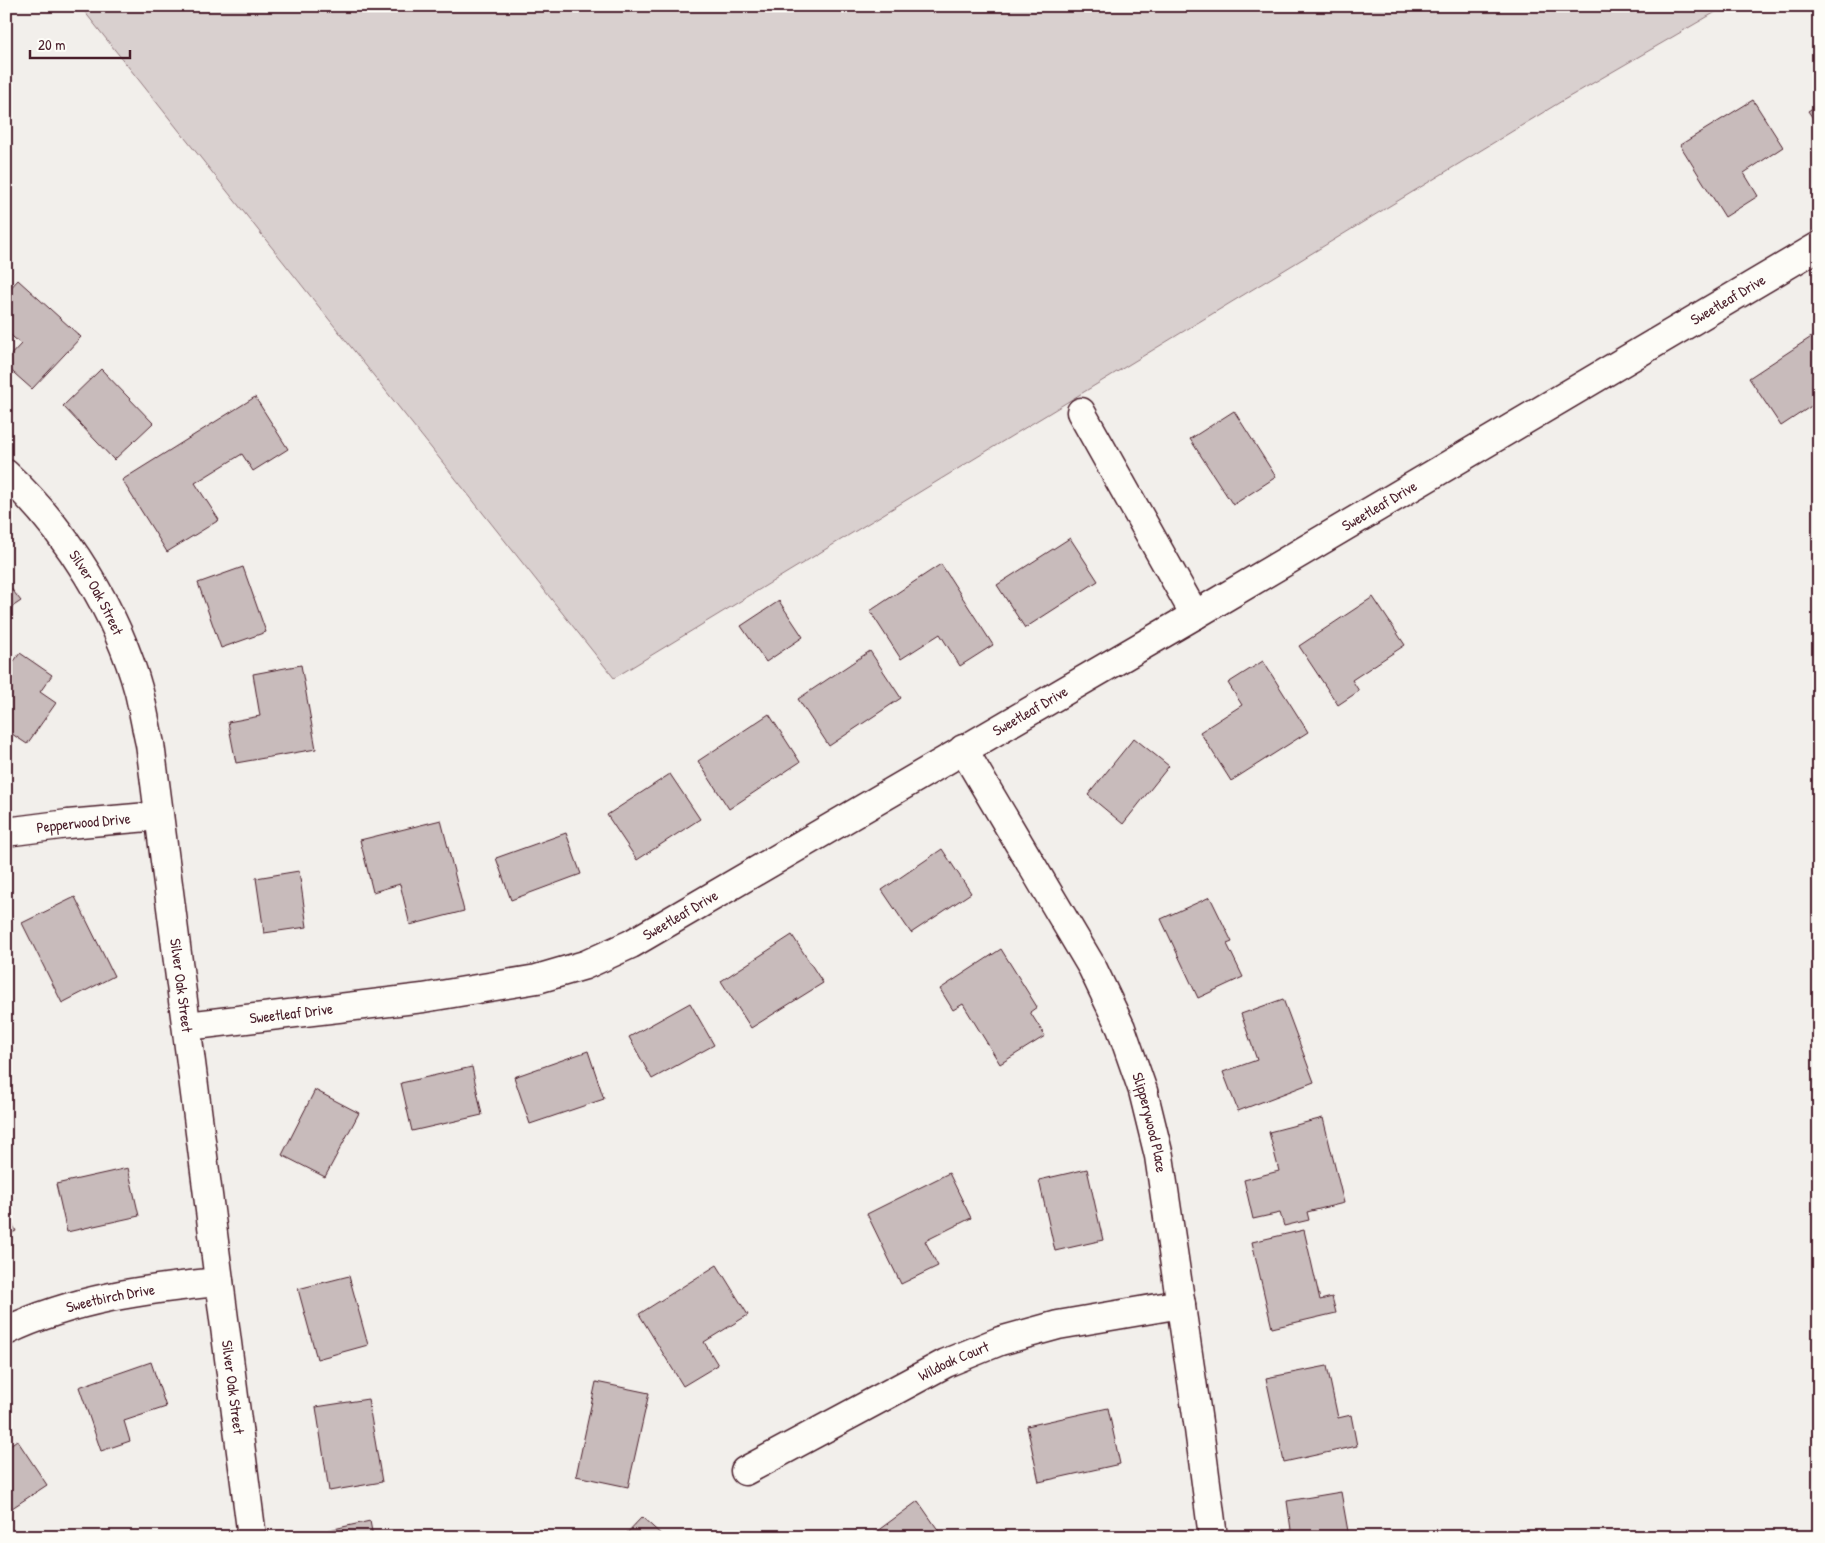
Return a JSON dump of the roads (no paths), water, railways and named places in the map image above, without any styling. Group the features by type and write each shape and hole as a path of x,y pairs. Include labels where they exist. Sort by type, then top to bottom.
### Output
{"street":[{"name":"Sweetleaf Drive","path":"187,1026 422,998 537,979 585,964 631,944 1194,615 1819,246"},
{"path":"1081,412 1194,615"},
{"name":"Silver Oak Street","path":"6,474 28,494 61,533 97,592 121,640 139,691 150,744 252,1537"},
{"name":"Slipperywood Place","path":"964,749 1092,967 1121,1028 1143,1091 1160,1156 1213,1537"},
{"name":"Pepperwood Drive","path":"6,832 68,824 159,816"},
{"name":"Sweetbirch Drive","path":"6,1331 84,1302 147,1289 219,1282"},
{"name":"Wildoak Court","path":"744,1471 946,1363 1000,1341 1058,1325 1181,1304"}]}
